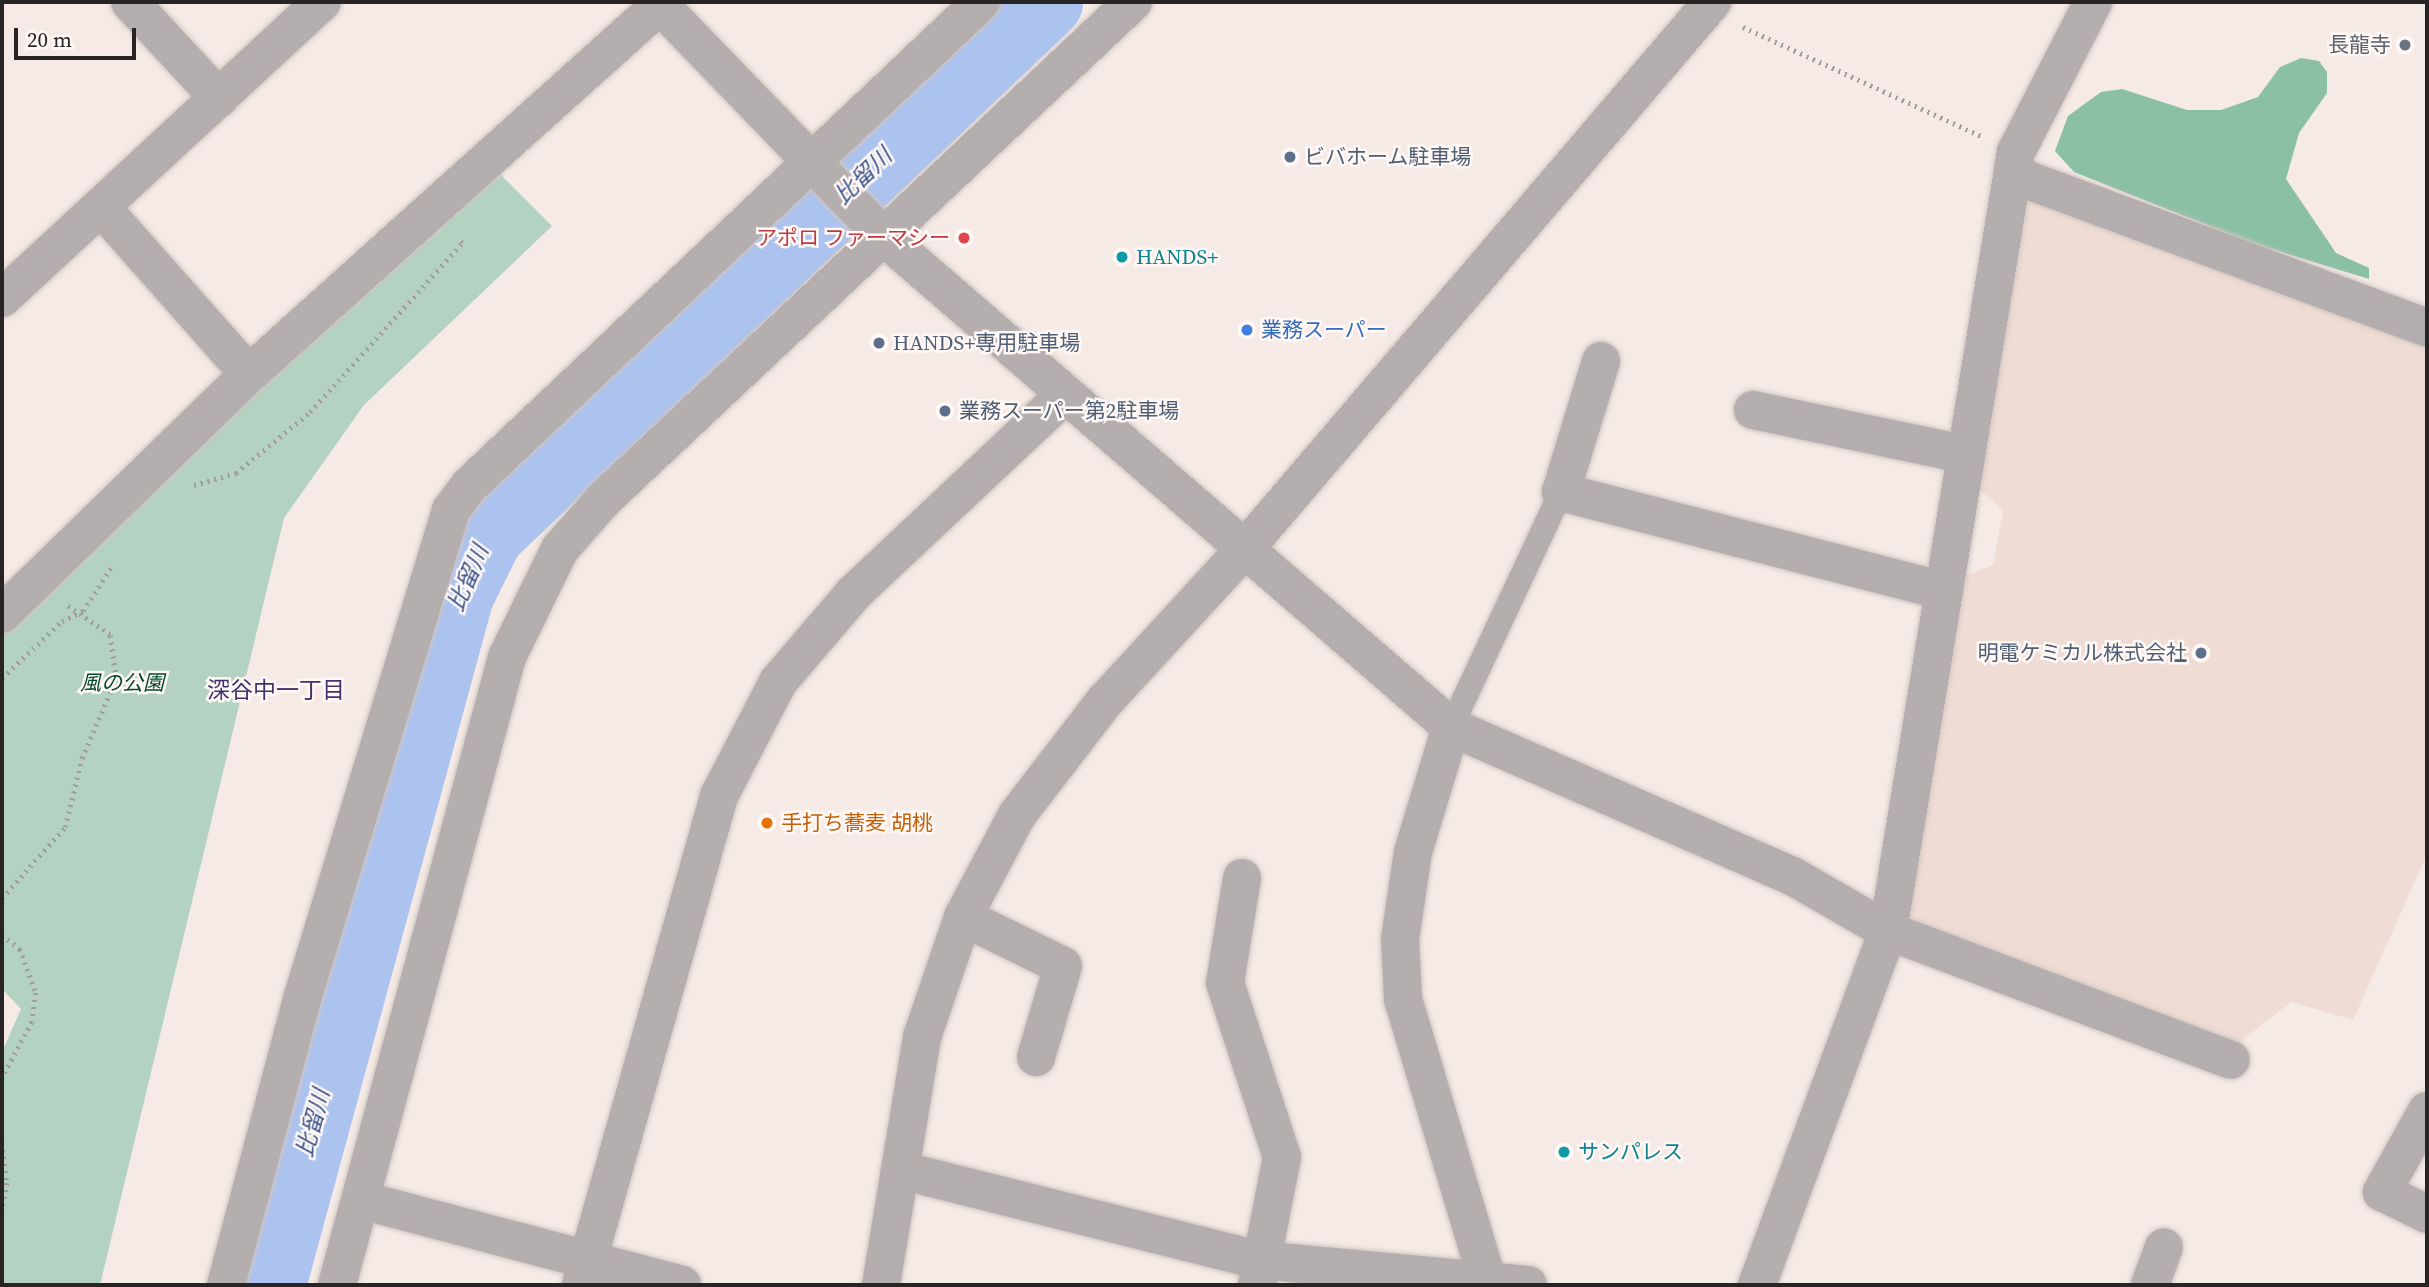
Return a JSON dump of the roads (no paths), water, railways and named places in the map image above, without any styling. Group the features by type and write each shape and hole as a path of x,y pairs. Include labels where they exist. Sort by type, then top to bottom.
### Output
{"street":[{"path":"130,2 219,98"},
{"path":"2,298 322,2"},
{"path":"226,1285 303,996 451,510 470,485 820,170 981,2"},
{"path":"337,1285 507,657 534,590 603,500 872,224 1133,2"},
{"path":"1757,1285 1888,931 1941,590 2015,163 2093,2"},
{"path":"2,614 249,374 660,5 872,224 1065,395 1451,727 1794,877 1888,931 2231,1060"},
{"path":"881,1285 922,1037 963,917 1017,815 1104,702 1244,550 1708,6"},
{"path":"2015,163 2427,328"},
{"path":"101,207 249,374"},
{"path":"1601,361 1561,492 1941,590"},
{"path":"585,1271 719,796 778,682 854,593 1065,395"},
{"path":"1753,410 1964,454"},
{"path":"1451,727 1413,852 1400,939 1403,999 1488,1279"},
{"path":"1242,878 1225,983 1282,1157 1258,1273"},
{"path":"963,917 1063,966 1036,1057"},
{"path":"2427,1111 2382,1192 2427,1214"},
{"path":"900,1170 1258,1273 1488,1279 1528,1285"},
{"path":"361,1200 585,1271 682,1285"},
{"path":"2150,1285 2164,1247"}],"lane":[{"path":"1451,727 1561,492"}],"waterway":[{"name":"比留川","path":"269,1285 457,595 487,534 1046,2"}],"place":[{"name":"長龍寺","path":"2405,45"},
{"name":"ビバホーム駐車場","path":"1290,157"},
{"name":"アポロ ファーマシー","path":"964,238"},
{"name":"HANDS+","path":"1122,257"},
{"name":"業務スーパー","path":"1247,330"},
{"name":"HANDS+専用駐車場","path":"879,343"},
{"name":"業務スーパー第2駐車場","path":"945,411"},
{"name":"明電ケミカル株式会社","path":"2201,653"},
{"name":"手打ち蕎麦 胡桃","path":"767,823"},
{"name":"サンパレス","path":"1564,1152"}],"district":[{"name":"深谷中一丁目","path":"276,690"}],"park label":[{"name":"風の公園","path":"122,683"}]}
